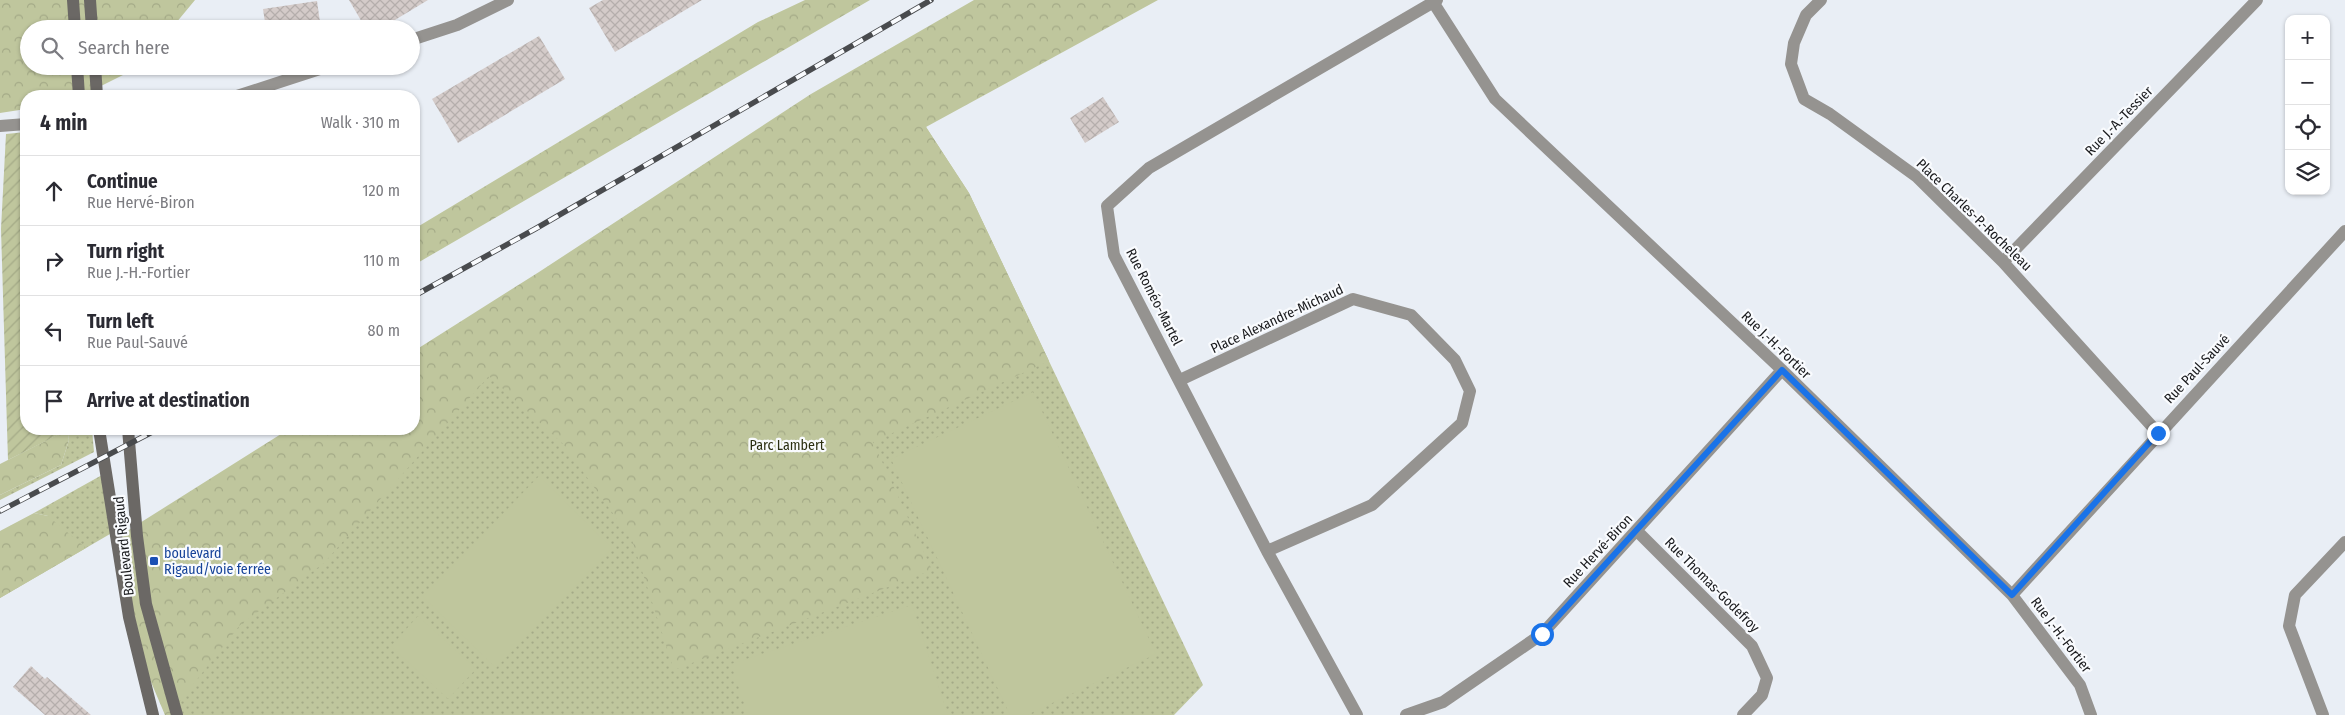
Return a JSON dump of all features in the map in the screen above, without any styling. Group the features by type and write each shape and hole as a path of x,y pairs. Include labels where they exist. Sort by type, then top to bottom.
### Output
{"street":[{"path":"73,0 74,20"},
{"path":"90,0 91,20"},
{"path":"420,37 457,25 508,0"},
{"name":"Place Charles-P.-Rocheleau","path":"1820,0 1806,15 1794,43 1791,64 1804,99 1830,114 1917,177 2004,262 2158,433"},
{"name":"Rue J.-A.-Tessier","path":"2004,262 2257,0"},
{"name":"Rue J.-H.-Fortier","path":"1435,1 1495,99 1782,370 2012,595 2080,685 2091,715"},
{"name":"Rue Roméo-Martel","path":"1357,715 1267,551 1114,255 1107,206 1149,168 1435,1"},
{"path":"78,75 79,90"},
{"path":"96,75 97,90"},
{"path":"256,90 302,75"},
{"path":"0,126 20,124"},
{"name":"Rue Paul-Sauvé","path":"2012,595 2158,433 2345,231"},
{"name":"Place Alexandre-Michaud","path":"1180,380 1353,299 1411,315 1455,360 1470,391 1462,423 1372,505 1267,551"},
{"name":"Rue Hervé-Biron","path":"1406,715 1443,702 1542,634 1782,370"},
{"name":"Boulevard Rigaud","path":"100,435 129,617 153,715"},
{"name":"Boulevard Rigaud","path":"129,435 137,536 146,604 178,715"},
{"name":"Rue Thomas-Godefroy","path":"1637,531 1752,646 1767,678 1762,695 1743,715"},
{"path":"2323,715 2289,626 2295,594 2345,542"}],"green space":[{"path":"0,0 195,0 178,20 20,20 20,75 123,75 93,90 20,90 20,110 0,113"},
{"path":"805,0 870,0 420,262 420,225 758,22"},
{"path":"974,0 1158,0 926,127 969,193 1049,361 873,442 932,570 674,670 632,540 563,444 489,376 324,563 240,625 169,715 165,715 126,623 116,538 279,435 420,435 420,347 539,272 811,94"},
{"name":"Parc Lambert","path":"926,127 969,193 1203,685 1174,715 165,715 110,534 0,598 0,550 48,516 34,513 102,475 116,538 398,435 420,435 420,353"},
{"path":"20,133 20,435 58,435 8,460 1,229 6,134"},
{"path":"1033,392 1156,654 1027,715 1010,715 891,459"},
{"path":"57,435 68,435 69,440 61,465 0,495 0,464"},
{"path":"68,435 93,435 94,452 0,500 0,495 61,465 69,440"},
{"path":"539,476 612,548 496,668 423,597"},
{"path":"34,513 48,516 86,548 0,598 0,531"},
{"path":"912,605 948,715 748,715 731,664"},
{"path":"418,616 476,669 448,699 391,646"}],"building":[{"path":"349,0 428,0 395,20 361,20"},
{"path":"603,0 702,0 615,52 589,8"},
{"path":"317,1 320,20 265,20 263,9"},
{"path":"539,36 565,79 458,143 432,99"},
{"path":"1103,97 1119,122 1085,143 1070,118"},
{"path":"31,666 45,679 47,677 91,715 45,715 13,687"}],"railway":[{"path":"420,293 535,229 931,0"},
{"path":"0,511 146,435"}],"place":[{"name":"boulevard Rigaud/voie ferrée","path":"154,561"}],"route":[{"path":"1542,634 1782,370 2012,595 2158,433"}]}
